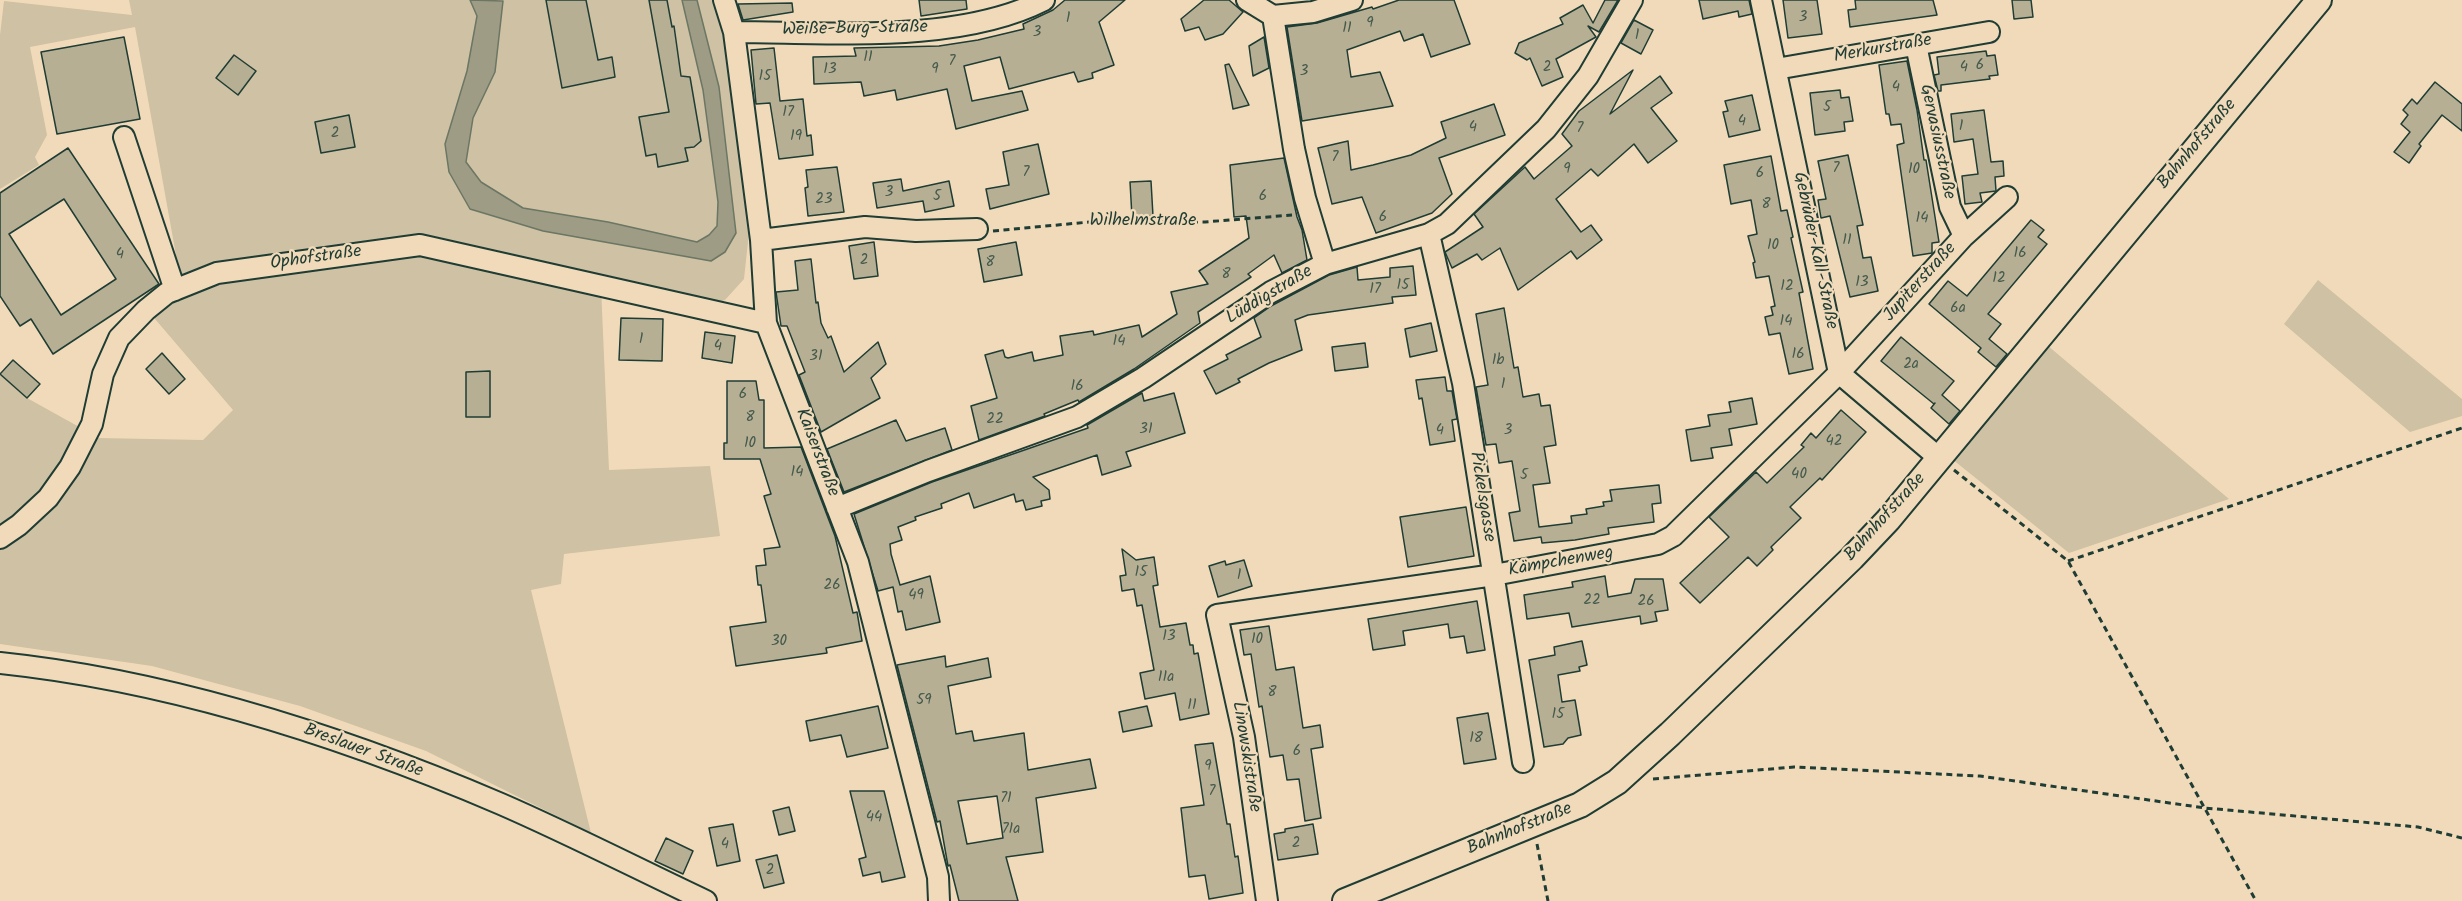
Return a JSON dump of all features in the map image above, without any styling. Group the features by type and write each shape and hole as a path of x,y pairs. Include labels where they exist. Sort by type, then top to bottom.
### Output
{"main road":[{"name":"Bahnhofstraße","path":"1345,901 1580,805 1617,782 1670,734 1852,558 1888,520 2319,0"}],"street":[{"name":"Kaiserstraße","path":"724,0 734,32 760,240 766,322 858,562 938,877 939,901"},
{"name":"Weiße-Burg-Straße","path":"734,32 923,31 1007,16 1044,0"},
{"path":"1247,0 1274,16 1313,12 1352,0"},
{"name":"Lüddigstraße","path":"837,508 928,471 1077,417 1143,378 1271,292 1325,264 1429,234 1447,224 1546,129 1588,76 1632,0"},
{"name":"Gebrüder-Kall-Straße","path":"1761,0 1839,373"},
{"path":"1274,16 1294,149 1309,213 1325,264"},
{"name":"Merkurstraße","path":"1776,69 1989,32"},
{"name":"Gervasiusstraße","path":"1916,45 1950,207 1964,236"},
{"path":"124,137 175,290"},
{"name":"Jupiterstraße","path":"1839,373 1964,236 2007,197"},
{"path":"760,240 865,227 916,231 977,229"},
{"name":"Pickelsgasse","path":"1429,234 1463,383 1523,762"},
{"name":"Ophofstraße","path":"0,538 19,525 48,498 70,467 92,424 103,374 119,338 146,310 167,293 217,273 420,245 766,322"},
{"path":"1839,373 1939,458"},
{"name":"Kämpchenweg","path":"1217,615 1494,575 1658,544 1673,536 1839,373"},
{"name":"Linowskistraße","path":"1217,615 1244,737 1266,901"},
{"name":"Breslauer Straße","path":"0,663 41,667 178,694 337,740 501,804 706,901"}],"path":[{"name":"Wilhelmstraße","path":"977,229 992,231 1100,221 1205,222 1309,213"},
{"path":"2068,561 2462,428"},
{"path":"1939,458 2068,561 2256,901"},
{"path":"1653,779 1794,767 1980,776 2205,808 2418,827 2462,838"},
{"path":"1534,824 1548,901"}],"shaded area":[{"path":"129,0 470,0 477,16 467,71 445,144 470,208 543,231 711,261 736,233 719,87 697,0 716,0 727,31 751,214 744,279 725,300 718,302 601,287 609,470 710,466 720,536 564,554 561,584 531,590 591,833 426,751 300,706 152,666 0,644 0,547 93,435 98,438 203,440 233,410 143,305 173,285 176,255 135,27 30,47 47,135 35,157 39,165 0,189 0,35 4,1 132,15"},
{"path":"470,0 503,1 495,72 473,118 466,162 481,182 523,208 608,222 697,242 709,235 717,226 718,202 703,90 682,0 697,0 719,87 736,233 725,252 711,261 543,231 470,209 449,172 445,144 467,71 477,16"},
{"path":"502,0 682,0 703,90 718,202 717,226 709,235 697,242 608,222 523,208 481,182 466,162 473,118 495,72"},
{"path":"2318,280 2462,399 2462,416 2410,432 2284,324"},
{"path":"2047,345 2229,499 2069,553 1952,459"},
{"path":"0,374 27,398 81,428 65,463 42,494 0,529"}],"building":[{"path":"546,0 586,0 598,60 612,57 615,77 562,88"},
{"path":"649,0 667,0 672,27 674,26 681,76 690,77 701,141 694,147 685,148 688,161 658,167 656,154 646,156 639,117 669,112"},
{"path":"919,0 966,0 967,9 921,16"},
{"path":"1065,0 1125,0 1099,22 1114,65 1092,73 1093,78 1078,82 1074,72 1009,89 1000,57 964,66 972,101 1022,91 1028,110 956,129 947,89 897,100 895,90 864,96 861,82 814,84 813,57 856,56 854,48 939,46 978,40 1024,29 1023,24 1053,10"},
{"path":"1204,0 1229,0 1243,12 1223,34 1205,40 1199,27 1185,31 1181,19"},
{"path":"1399,0 1454,0 1470,44 1431,57 1423,34 1404,41 1400,31 1347,50 1351,77 1380,72 1393,106 1302,121 1287,27 1317,23"},
{"path":"1605,0 1618,0 1599,32 1588,26 1596,37 1556,59 1563,77 1542,86 1530,58 1527,60 1515,53 1519,43 1563,24 1560,18 1583,5 1593,23"},
{"path":"1699,0 1749,0 1752,14 1739,17 1738,11 1703,19"},
{"path":"1783,0 1817,0 1822,34 1788,38"},
{"path":"1855,0 1933,0 1937,15 1850,27 1848,10 1856,9"},
{"path":"2012,0 2031,0 2033,17 2014,19"},
{"path":"792,3 793,12 743,20 738,4"},
{"path":"1634,20 1653,30 1641,54 1621,43"},
{"path":"124,37 140,119 57,134 41,52"},
{"path":"1264,37 1269,68 1253,76 1249,46"},
{"path":"774,48 780,101 803,99 807,136 811,135 813,155 779,159 770,103 756,104 751,50"},
{"path":"1986,51 1987,56 1995,55 1998,75 1989,76 1990,79 1941,85 1941,91 1938,91 1934,75 1939,74 1937,57"},
{"path":"234,55 256,71 238,95 216,78"},
{"path":"1907,61 1939,242 1932,243 1932,253 1913,256 1897,145 1904,143 1901,124 1891,125 1889,114 1886,114 1879,65"},
{"path":"1229,64 1249,105 1233,109 1225,65"},
{"path":"1633,70 1610,114 1660,76 1672,93 1651,108 1677,141 1648,163 1634,144 1598,176 1591,169 1556,199 1581,232 1591,225 1602,240 1577,259 1571,251 1518,290 1500,248 1482,260 1477,254 1452,268 1445,252 1483,227 1474,214 1525,167 1534,179 1572,146 1562,134 1579,111"},
{"path":"2435,82 2462,104 2462,131 2442,115 2419,144 2421,146 2409,163 2394,152 2410,132 2401,124 2408,115 2403,110 2412,99 2417,104"},
{"path":"1840,90 1841,98 1849,97 1853,121 1844,122 1845,131 1815,135 1810,93"},
{"path":"1752,95 1760,130 1729,137 1723,112 1728,111 1725,101"},
{"path":"1494,104 1505,135 1439,158 1452,194 1432,213 1376,233 1362,197 1332,204 1318,148 1348,141 1351,170 1373,165 1411,155 1446,138 1441,122"},
{"path":"1984,110 1991,162 2003,161 2004,176 1995,177 1996,191 1980,193 1982,202 1965,204 1962,176 1978,174 1973,139 1954,142 1951,114"},
{"path":"349,115 355,147 321,153 315,122"},
{"path":"1038,144 1049,194 990,209 986,189 1009,185 1003,152"},
{"path":"68,148 159,284 53,354 31,319 20,326 0,296 0,193","holes":["64,199 116,279 61,315 9,234"]},
{"path":"1848,155 1863,225 1857,226 1863,258 1871,257 1878,291 1850,297 1830,216 1821,218 1818,200 1826,199 1818,161"},
{"path":"1771,156 1781,211 1787,210 1793,237 1791,238 1803,292 1799,293 1813,369 1789,374 1780,333 1769,335 1765,317 1773,315 1771,307 1775,306 1769,276 1756,278 1753,263 1755,262 1748,236 1757,234 1751,200 1731,204 1724,165"},
{"path":"1284,158 1307,260 1282,273 1274,255 1248,274 1251,277 1198,312 1200,323 1134,369 1079,402 1078,400 1044,414 1045,416 979,440 971,406 997,398 985,355 1003,350 1005,357 1008,358 1032,352 1034,361 1063,355 1060,336 1093,331 1094,335 1139,325 1142,337 1177,314 1171,292 1208,284 1199,271 1249,238 1246,216 1234,217 1230,165"},
{"path":"837,167 844,212 808,216 806,170"},
{"path":"901,179 903,191 949,181 954,206 925,212 923,201 877,208 873,183"},
{"path":"1151,181 1153,216 1132,217 1130,182"},
{"path":"2031,220 2044,230 2038,237 2047,244 1988,314 2001,324 1989,339 2007,354 1996,367 1978,352 1981,348 1929,304 1948,281 1967,296"},
{"path":"874,242 878,276 854,279 849,246"},
{"path":"1016,242 1022,275 984,282 978,249"},
{"path":"811,259 816,303 818,302 821,323 828,338 831,336 844,372 878,342 886,364 871,378 880,398 821,432 799,375 805,372 787,326 781,326 776,292 798,290 795,261"},
{"path":"1413,266 1416,295 1392,297 1393,303 1308,315 1295,320 1302,350 1269,363 1238,379 1240,382 1216,394 1204,371 1228,359 1226,355 1261,337 1254,318 1271,306 1329,275 1357,267 1358,280 1390,277 1390,268"},
{"path":"1504,308 1514,368 1518,367 1523,397 1539,394 1541,406 1550,405 1556,445 1544,447 1550,483 1533,485 1539,527 1572,523 1571,516 1587,514 1586,509 1604,506 1603,502 1612,501 1610,490 1659,485 1661,503 1652,504 1654,522 1608,528 1609,534 1575,540 1542,543 1541,537 1514,541 1509,513 1520,511 1512,461 1499,463 1496,444 1486,445 1476,387 1488,385 1476,314"},
{"path":"621,318 663,319 662,361 619,360"},
{"path":"1431,323 1437,351 1410,357 1405,329"},
{"path":"705,332 735,336 732,363 702,358"},
{"path":"1901,337 1954,381 1942,395 1960,411 1949,424 1931,408 1935,403 1881,361"},
{"path":"1365,343 1368,367 1335,371 1332,347"},
{"path":"162,353 185,379 169,394 146,369"},
{"path":"13,360 40,384 27,398 0,374"},
{"path":"490,371 490,417 466,417 466,372"},
{"path":"1445,377 1447,391 1452,391 1457,419 1452,420 1455,441 1430,445 1422,398 1419,399 1416,380"},
{"path":"727,381 756,381 759,400 764,400 764,448 801,447 835,536 853,613 857,612 862,641 826,648 827,653 736,666 730,627 766,622 756,566 766,565 764,549 780,547 764,496 771,494 760,459 724,459 724,443 727,443"},
{"path":"1142,393 1144,401 1174,393 1185,433 1126,452 1131,466 1102,475 1097,455 1033,477 1049,490 1050,499 1041,501 1042,506 1026,510 1023,500 1016,502 1014,494 974,508 969,493 941,504 942,508 915,517 916,520 898,527 902,540 890,544 900,585 930,576 940,622 906,630 902,611 898,612 893,587 878,591 854,514 932,482 1088,428 1087,425"},
{"path":"1752,398 1757,424 1729,429 1732,445 1711,448 1713,458 1691,461 1686,430 1710,426 1708,415 1731,412 1729,402"},
{"path":"1841,410 1866,432 1822,480 1820,478 1790,507 1801,518 1771,547 1773,550 1757,566 1748,557 1700,603 1680,583 1729,537 1709,517 1756,472 1767,483 1804,447 1801,445 1811,433 1816,438"},
{"path":"896,420 906,441 945,428 952,450 844,492 827,449"},
{"path":"1466,507 1474,556 1408,567 1400,517"},
{"path":"1122,549 1136,560 1154,557 1158,585 1153,586 1160,627 1186,623 1190,645 1193,645 1194,654 1198,653 1209,714 1180,720 1175,693 1145,699 1140,673 1154,670 1142,605 1137,606 1134,589 1122,591 1120,576 1126,575"},
{"path":"1244,560 1252,586 1218,597 1209,566 1225,561 1226,565"},
{"path":"1605,576 1608,597 1631,593 1635,579 1663,579 1668,610 1655,612 1657,621 1641,624 1640,616 1572,627 1569,613 1527,619 1524,595 1573,587 1572,582"},
{"path":"1477,601 1485,650 1467,653 1464,636 1450,638 1448,624 1403,631 1405,645 1373,650 1368,619"},
{"path":"1269,626 1276,670 1294,667 1303,728 1320,725 1323,747 1311,749 1321,818 1305,821 1299,779 1287,780 1283,755 1270,757 1251,654 1244,655 1240,630"},
{"path":"1582,641 1587,665 1579,667 1580,671 1558,675 1562,702 1575,700 1581,735 1568,738 1563,744 1544,747 1529,660 1555,655 1554,647"},
{"path":"945,656 946,667 988,658 991,677 948,686 956,734 972,731 974,741 1024,733 1028,770 1090,759 1096,788 1036,798 1043,852 1006,857 1018,901 959,901 950,865 948,866 940,821 937,822 897,665","holes":["997,796 1003,838 967,844 958,801"]},
{"path":"878,706 888,748 847,757 841,735 810,741 806,721"},
{"path":"1147,706 1152,726 1123,732 1119,712"},
{"path":"1488,713 1496,759 1464,764 1457,718"},
{"path":"1213,743 1227,824 1230,824 1235,857 1238,856 1243,893 1209,899 1205,875 1189,877 1181,808 1204,805 1195,745"},
{"path":"850,791 884,791 905,877 882,882 880,872 863,876 859,859 866,857"},
{"path":"789,807 795,831 779,835 773,811"},
{"path":"733,824 740,861 717,866 709,828"},
{"path":"1313,824 1318,854 1278,860 1274,834 1285,832 1285,829"},
{"path":"666,838 693,851 683,874 655,861"},
{"path":"777,855 784,883 764,888 756,860"}]}
